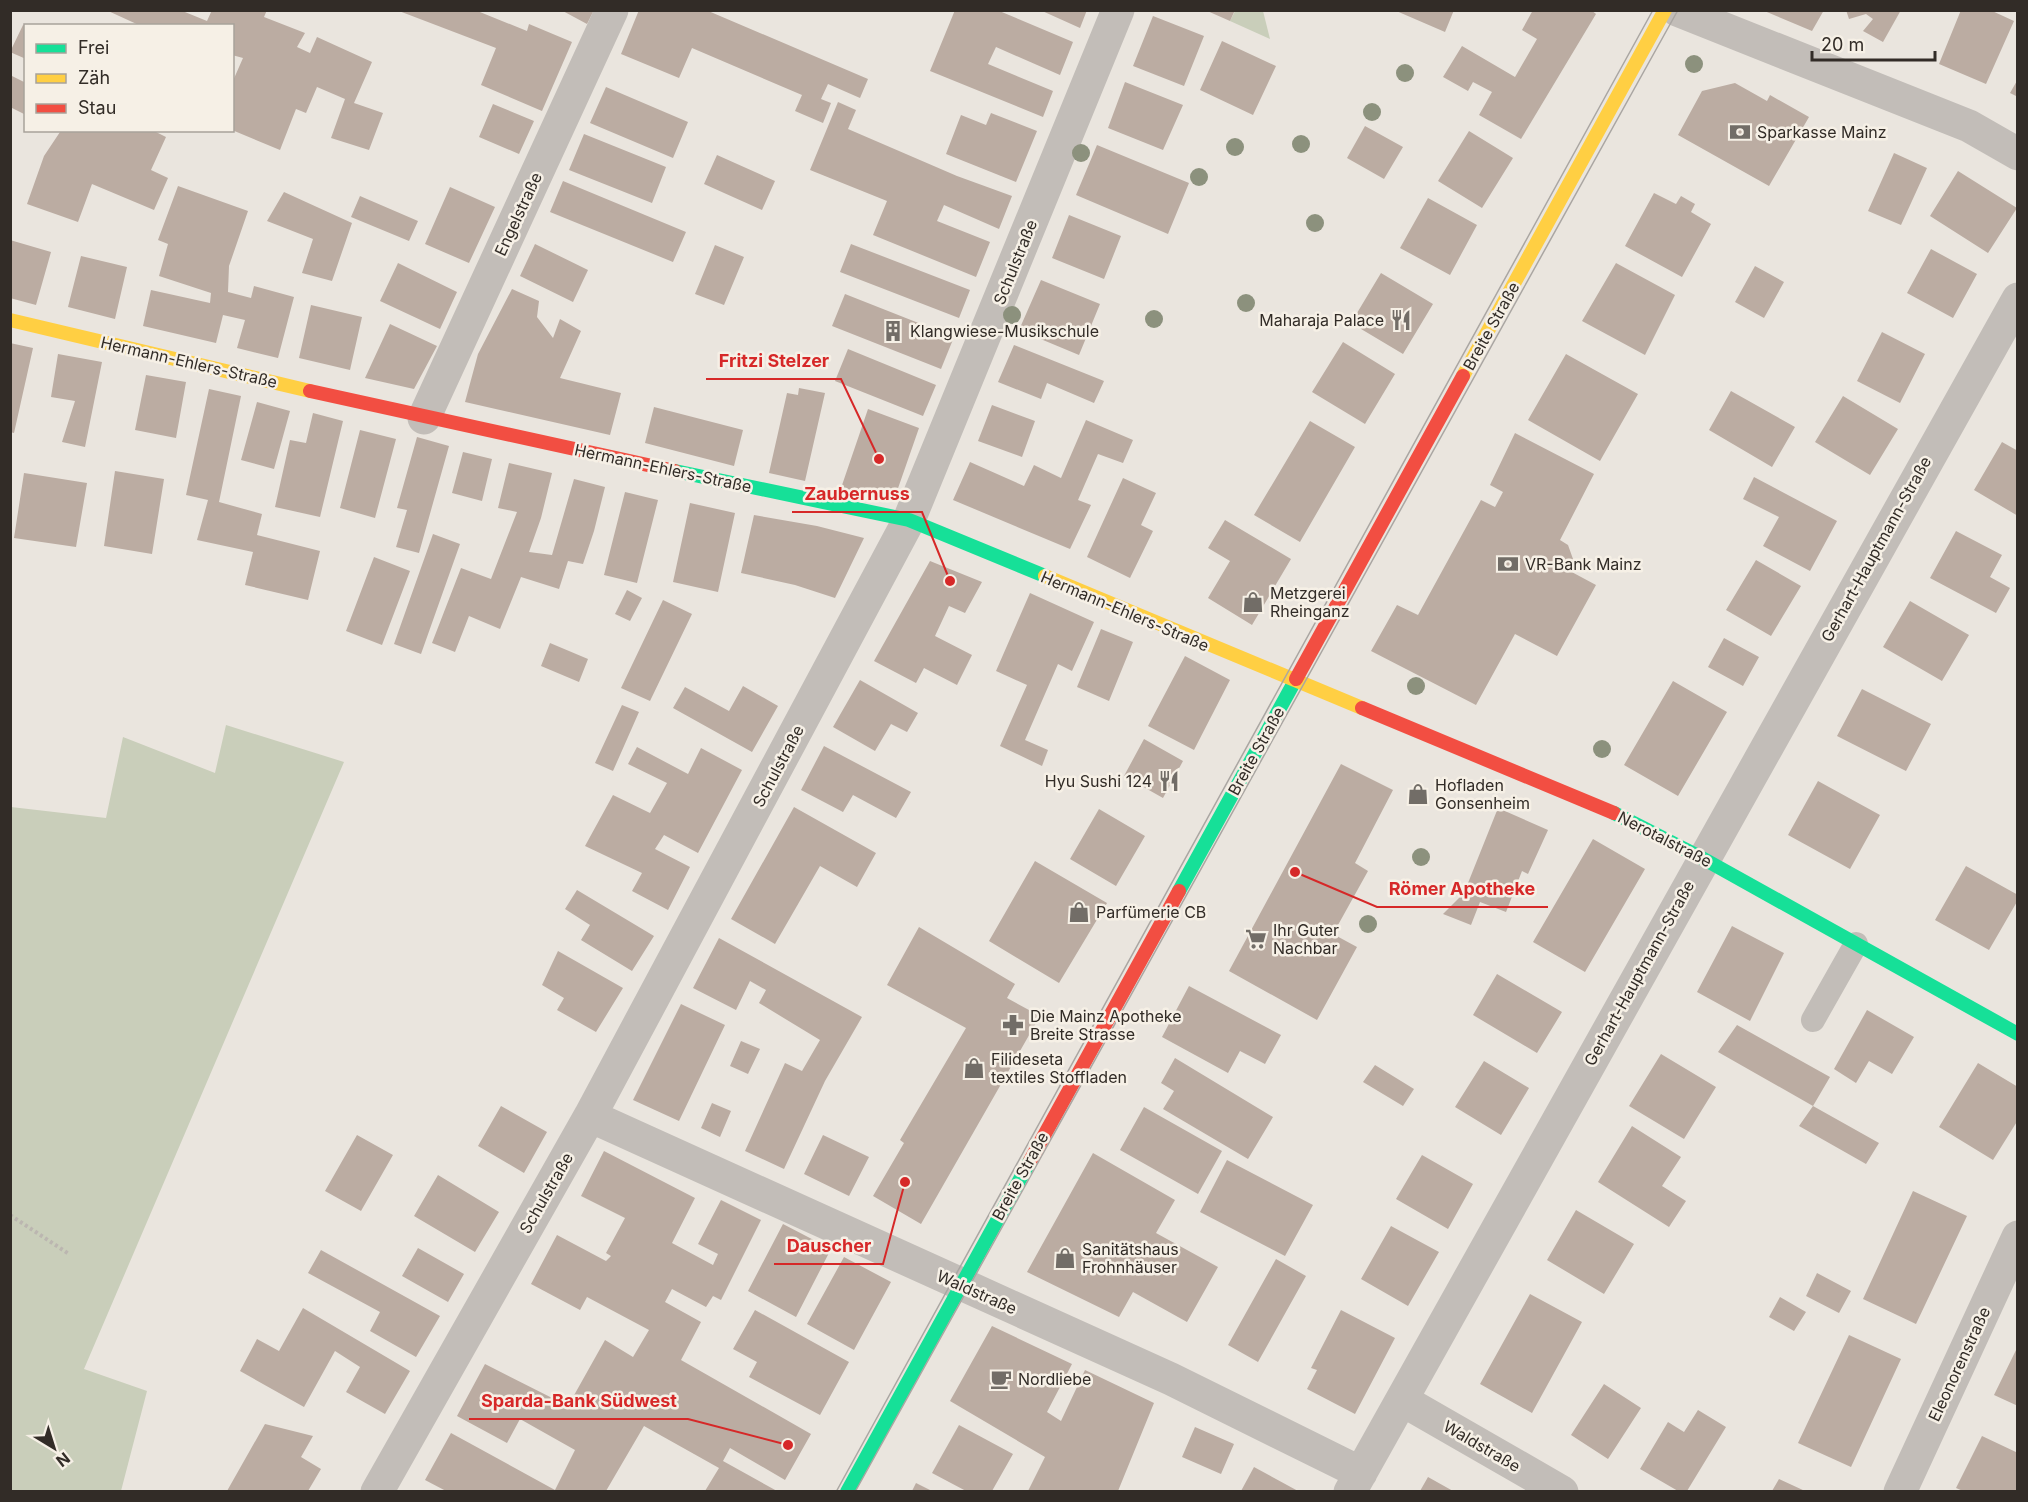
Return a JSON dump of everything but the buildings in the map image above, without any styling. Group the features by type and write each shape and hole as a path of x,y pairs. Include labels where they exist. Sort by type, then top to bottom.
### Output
{"street":[{"name":"Engelstraße","path":"424,418 612,10"},
{"name":"Schulstraße","path":"377,1491 590,1116 909,520 1118,10"},
{"name":"Breite Straße","path":"847,1491 1665,10"},
{"path":"1677,10 1969,126 2018,154"},
{"name":"Gerhart-Hauptmann-Straße","path":"1355,1482 1702,858 2018,298"},
{"name":"Hermann-Ehlers-Straße","path":"10,320 424,418 909,520 1294,681"},
{"name":"Nerotalstraße","path":"1294,681 1602,807 1702,858 2018,1034"},
{"name":"Waldstraße","path":"590,1116 1171,1379 1355,1482"},
{"name":"Eleonorenstraße","path":"1900,1491 2018,1237"},
{"name":"Waldstraße","path":"1402,1400 1562,1491"}],"lane":[{"path":"1813,1020 1856,944"}],"path":[{"path":"10,1215 69,1254"}],"green space":[{"path":"1235,11 1263,11 1270,39 1230,21"},
{"path":"226,725 344,762 84,1369 147,1391 121,1491 11,1491 11,807 106,818 123,737 215,773"}],"tram line":[{"path":"836,1492 1653,10"},
{"path":"855,1492 1678,10"}],"traffic: fast":[{"path":"675,471 909,520 1045,576"},
{"path":"1179,891 1296,679"},
{"path":"1614,813 1702,858 2018,1034"},
{"path":"847,1492 1030,1161"}],"traffic: slow":[{"path":"1463,376 1665,10"},
{"path":"10,320 310,391"},
{"path":"1045,576 1362,708"}],"traffic: jam":[{"path":"1296,679 1463,376"},
{"path":"310,391 675,471"},
{"path":"1362,708 1614,813"},
{"path":"1030,1161 1179,891"}],"place":[{"name":"Sparkasse Mainz","path":"1740,132"},
{"name":"Maharaja Palace","path":"1401,320"},
{"name":"Klangwiese-Musikschule","path":"893,331"},
{"name":"Fritzi Stelzer","path":"879,459"},
{"name":"VR-Bank Mainz","path":"1508,564"},
{"name":"Zaubernuss","path":"950,581"},
{"name":"Metzgerei Rheinganz","path":"1253,602"},
{"name":"Hyu Sushi 124","path":"1169,781"},
{"name":"Hofladen Gonsenheim","path":"1418,794"},
{"name":"Römer Apotheke","path":"1295,872"},
{"name":"Parfümerie CB","path":"1079,912"},
{"name":"Ihr Guter Nachbar","path":"1256,939"},
{"name":"Die Mainz Apotheke Breite Strasse","path":"1013,1025"},
{"name":"Filideseta textiles Stoffladen","path":"974,1068"},
{"name":"Dauscher","path":"905,1182"},
{"name":"Sanitätshaus Frohnhäuser","path":"1065,1258"},
{"name":"Nordliebe","path":"1001,1379"},
{"name":"Sparda-Bank Südwest","path":"788,1445"}]}
